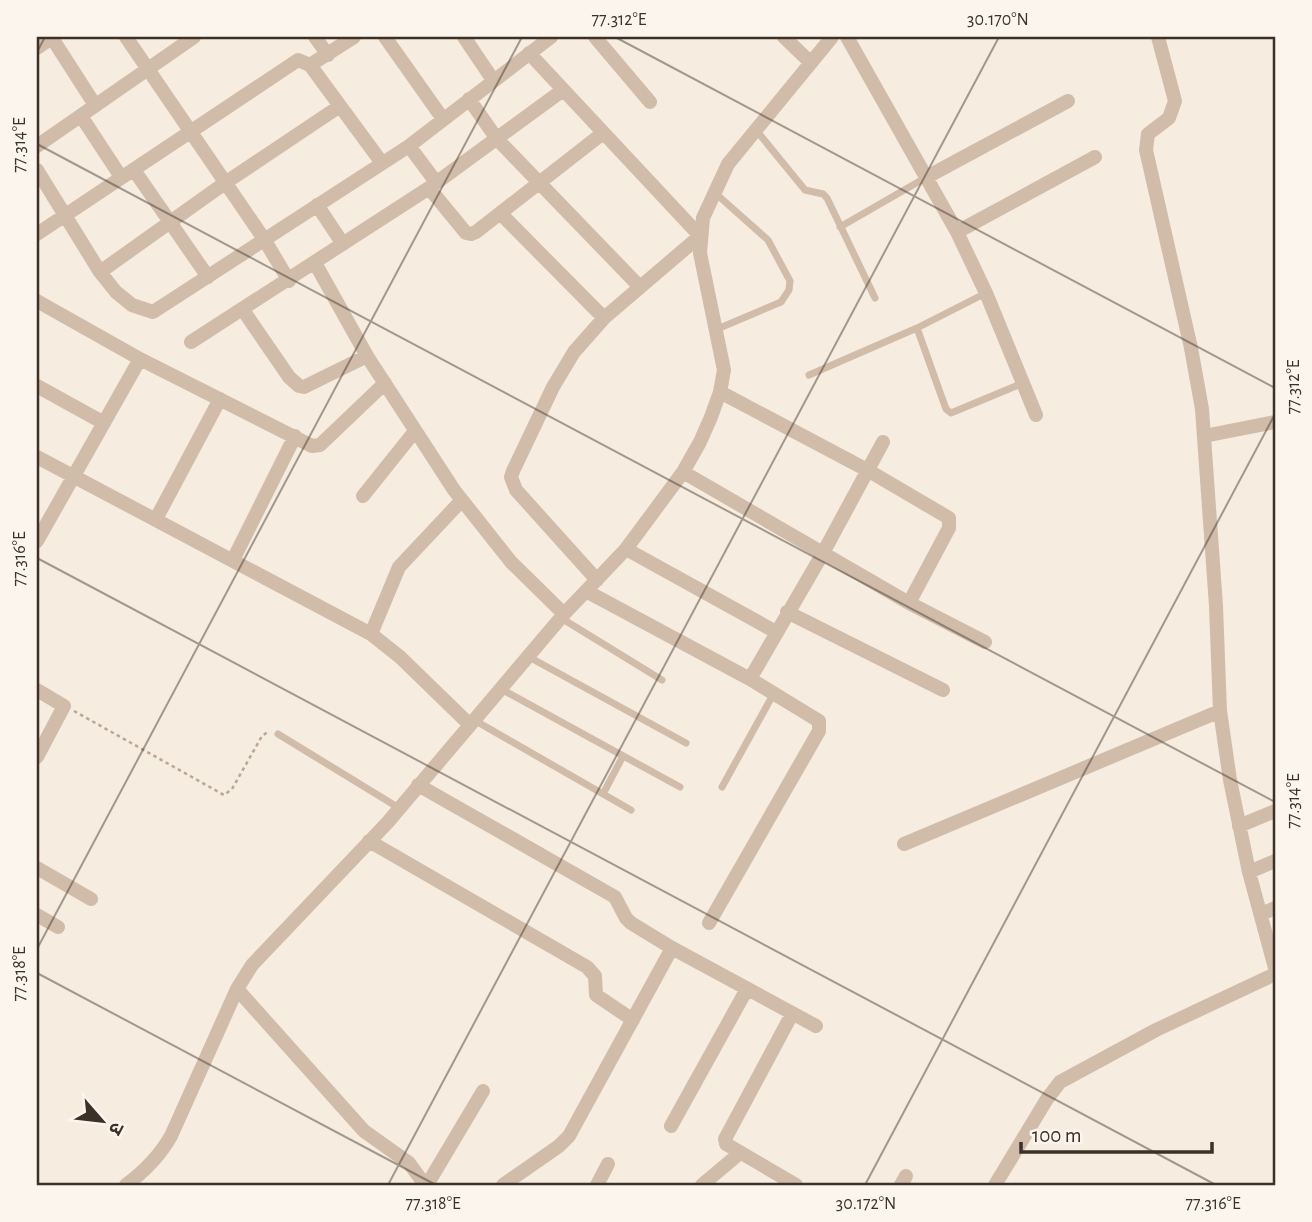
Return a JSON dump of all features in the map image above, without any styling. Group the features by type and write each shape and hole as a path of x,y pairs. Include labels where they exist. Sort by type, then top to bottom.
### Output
{"street":[{"path":"37,48 52,37 95,105"},
{"path":"126,37 264,239 289,281"},
{"path":"37,146 194,37"},
{"path":"315,37 328,55"},
{"path":"310,65 354,37"},
{"path":"385,37 443,119"},
{"path":"464,37 493,80"},
{"path":"37,170 100,272 123,299 153,312 409,146 551,37"},
{"path":"595,37 650,102"},
{"path":"784,37 811,62"},
{"path":"126,1185 160,1155 171,1136 237,989 252,965 399,808 563,616 626,549 683,472 700,442 720,392 724,370 700,253 703,218 713,191 728,164 832,37"},
{"path":"847,37 957,232 986,293 1036,415"},
{"path":"1158,37 1175,101 1169,118 1148,134 1146,150 1191,348 1202,409 1216,606 1220,711 1249,872 1268,911 1275,968"},
{"path":"529,53 700,236"},
{"path":"37,234 293,61 302,60 310,65 382,163"},
{"path":"191,342 289,281 433,185 562,90"},
{"path":"469,99 497,139 640,287"},
{"path":"925,178 1068,101"},
{"path":"100,272 340,106"},
{"path":"81,116 121,177"},
{"path":"409,146 433,185 467,233 471,234 501,214 603,133"},
{"path":"957,232 1095,157"},
{"path":"134,170 208,277"},
{"path":"317,205 343,244"},
{"path":"501,214 604,318"},
{"path":"597,580 516,490 511,477 516,461 563,367 604,318 700,236"},
{"path":"315,263 367,356 461,500 511,562 563,616"},
{"path":"37,301 140,359 312,446 320,444 385,383"},
{"path":"243,310 289,377 299,386 304,387 367,356"},
{"path":"37,541 140,359"},
{"path":"37,386 104,423"},
{"path":"720,392 945,514 951,523 909,603"},
{"path":"156,519 220,399"},
{"path":"1204,436 1275,422"},
{"path":"363,496 415,430"},
{"path":"233,560 295,436"},
{"path":"750,679 883,442"},
{"path":"37,457 371,634 401,657 471,722"},
{"path":"683,472 909,603 985,642"},
{"path":"371,634 399,567 461,500"},
{"path":"626,549 776,632"},
{"path":"586,591 774,692 817,719 820,725 709,923"},
{"path":"787,612 943,690"},
{"path":"37,690 64,706 37,757"},
{"path":"904,844 1220,711"},
{"path":"418,785 615,897 626,918 672,948 816,1026"},
{"path":"1239,825 1275,811"},
{"path":"369,841 587,967 595,976 596,995 633,1020"},
{"path":"1249,872 1275,861"},
{"path":"37,868 91,899"},
{"path":"37,915 58,927"},
{"path":"503,1185 569,1136 672,948"},
{"path":"995,1185 1060,1082 1156,1030 1275,974"},
{"path":"237,989 364,1131 409,1163 426,1185 483,1091"},
{"path":"671,1126 747,989"},
{"path":"792,1014 725,1139 726,1144 796,1185"},
{"path":"702,1185 740,1153"},
{"path":"597,1185 608,1164"}],"lane":[{"path":"755,129 801,186 810,193 823,194 827,198 874,298"},
{"path":"840,227 925,178"},
{"path":"713,191 768,240 790,281 789,290 781,302 715,330"},
{"path":"809,376 917,328 986,293"},
{"path":"917,328 946,409 951,414 1023,383"},
{"path":"563,616 662,680"},
{"path":"528,657 686,743"},
{"path":"500,689 680,787"},
{"path":"722,787 774,692"},
{"path":"471,722 631,810"},
{"path":"278,734 399,808"},
{"path":"603,794 623,756"}],"path":[{"path":"64,706 224,795 232,789 266,731 271,730 278,734"}]}
